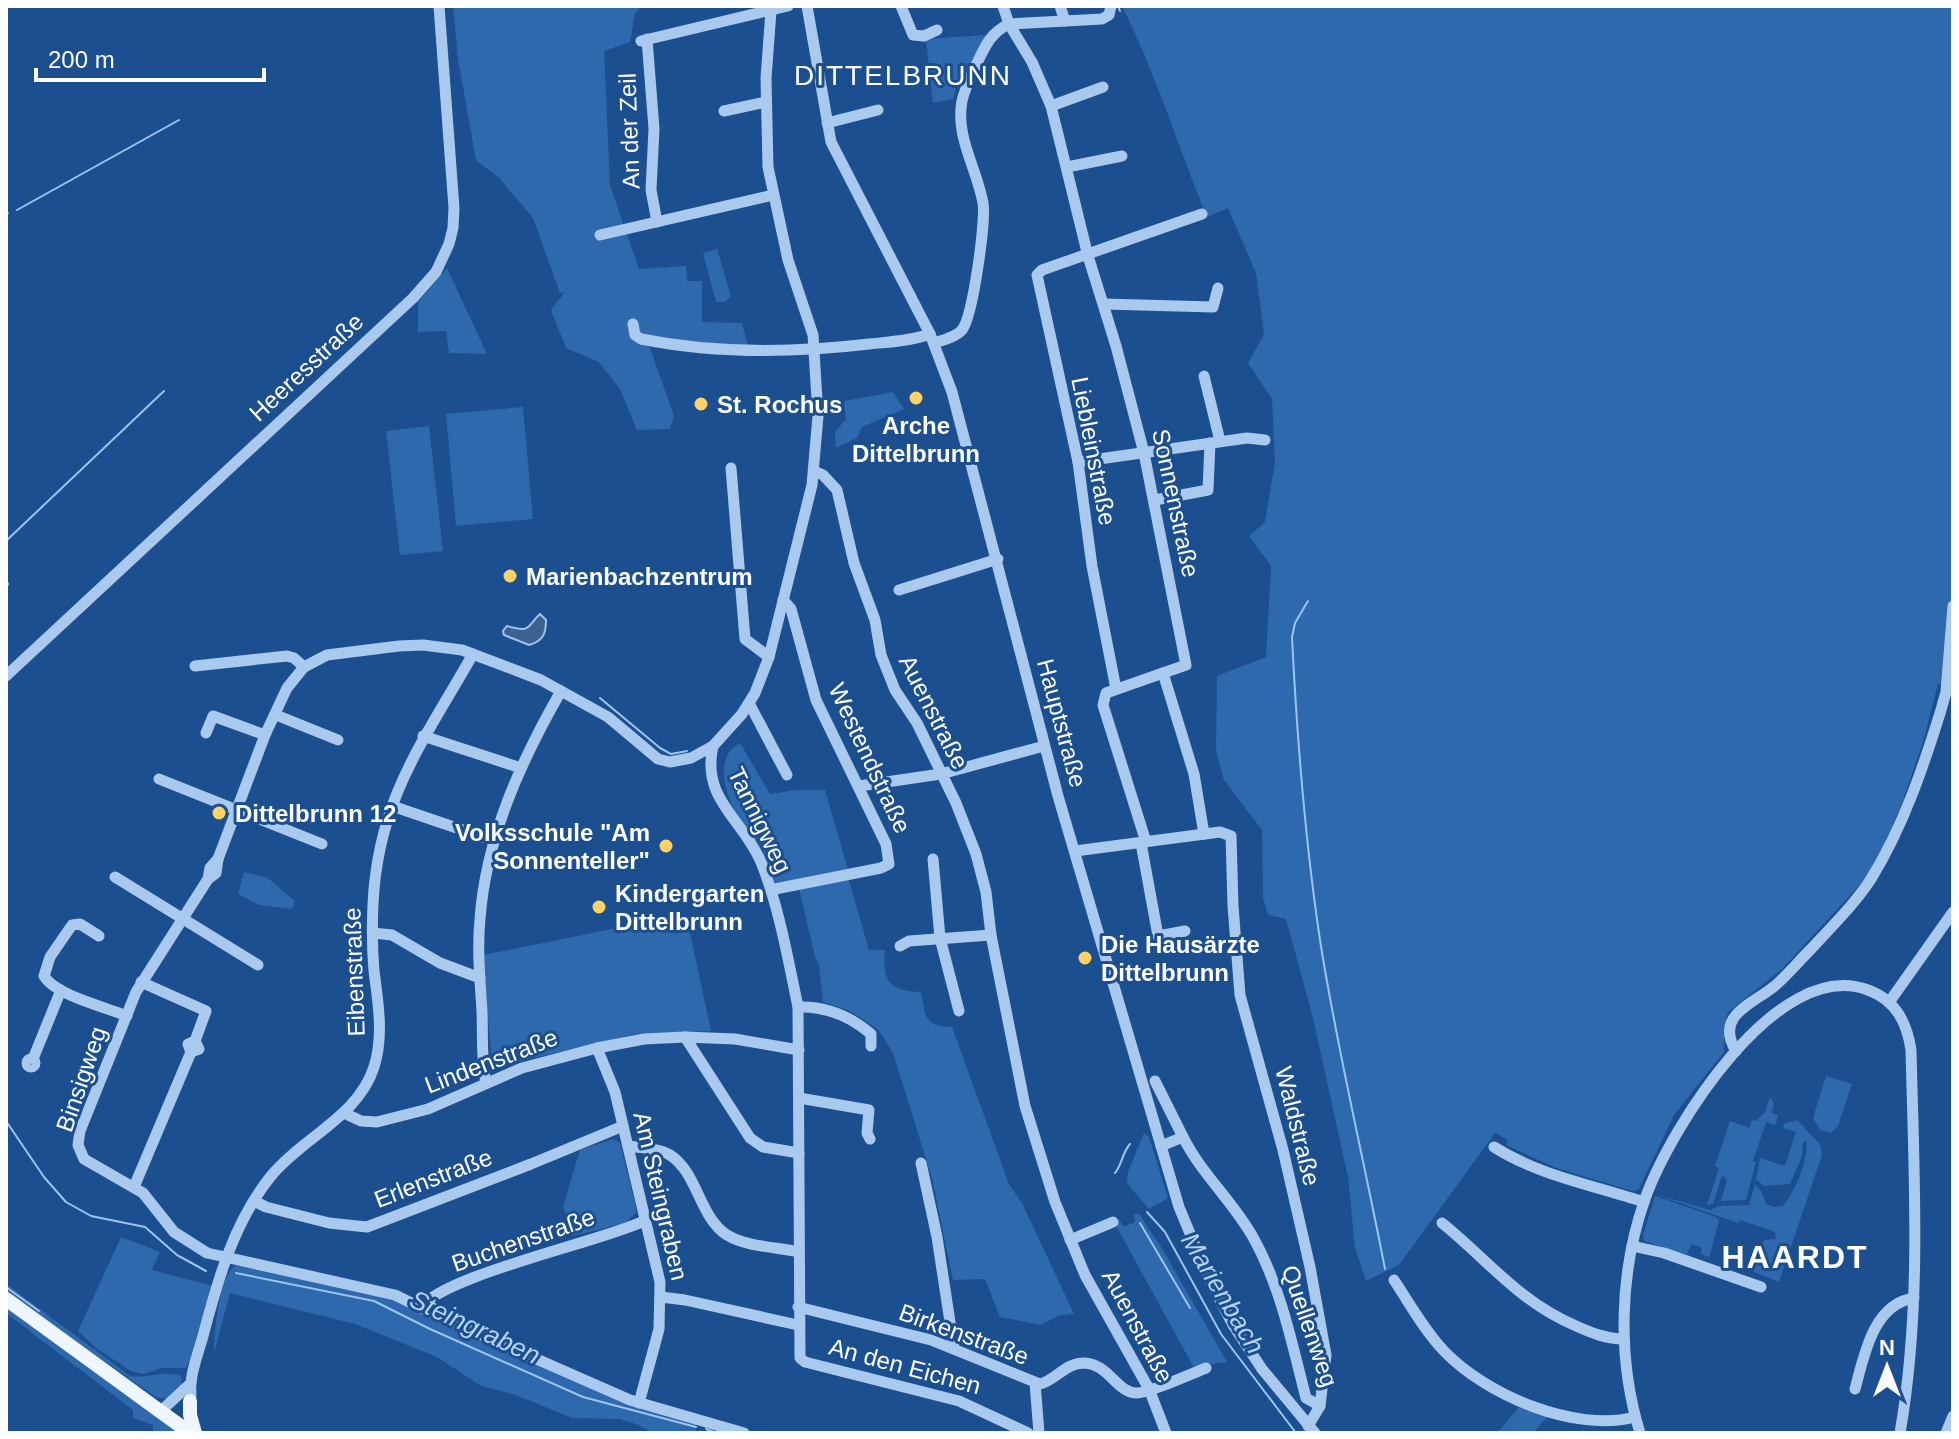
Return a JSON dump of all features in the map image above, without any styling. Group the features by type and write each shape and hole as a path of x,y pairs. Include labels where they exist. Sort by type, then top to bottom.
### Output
{"main road":[{"path":"6,1299 193,1433"},
{"path":"167,1415 190,1401"},
{"path":"190,1401 193,1433"}],"street":[{"name":"Heeresstraße","path":"6,676 413,298 436,272 449,244 454,208 439,6"},
{"name":"An der Zeil","path":"657,222 651,190 654,129 644,40 788,6"},
{"name":"Hauptstraße","path":"807,6 831,142 932,339 961,420 1044,746 1187,1227 1219,1301 1262,1369 1312,1430"},
{"path":"901,6 913,35 924,36 937,30"},
{"name":"Sonnenstraße","path":"1003,6 1051,106 1088,256 1144,453 1186,665 1163,673"},
{"path":"1060,6 1065,21"},
{"path":"633,324 635,335 641,339 713,349 815,351 956,334 964,326 971,300 983,230 983,201 962,127 962,101 987,42 998,29 1009,24 1102,19 1110,10"},
{"path":"195,666 287,656 304,667 327,655 384,647 423,645 454,648 525,673 561,691 608,717 658,759 680,762 713,746 749,703 769,657 814,471 818,416 813,335 788,260 768,167 766,102 771,11"},
{"path":"1051,106 1103,87"},
{"path":"724,111 766,102"},
{"path":"827,123 878,110"},
{"path":"1067,167 1122,156"},
{"name":"An der Zeil","path":"600,235 773,195"},
{"path":"1088,256 1202,214"},
{"name":"Liebleinstraße","path":"1088,256 1042,270 1036,278 1078,462 1092,566 1116,689 1106,693 1103,705 1144,842"},
{"path":"1104,304 1213,307 1218,288"},
{"path":"1155,500 1208,490 1215,442 1204,376"},
{"path":"1078,462 1247,438 1265,440"},
{"path":"731,468 745,639 769,657"},
{"name":"Auenstraße","path":"814,471 823,475 837,490 854,563 875,620 881,655 895,690 917,723 976,854 986,892 991,935 1025,1106 1055,1202 1101,1304 1149,1389 1166,1433"},
{"path":"899,590 998,559"},
{"name":"Westendstraße","path":"770,890 889,864 886,844 816,700 791,609 783,600"},
{"path":"1736,1051 1730,1032 1736,1014 1791,970 1849,908 1870,880 1907,808 1949,693 1953,606"},
{"name":"Eibenstraße","path":"227,1257 238,1227 285,1161 344,1113 369,1080 378,1051 379,1017 373,933 378,860 406,768 473,654"},
{"name":"Binsigweg","path":"227,1257 207,1253 183,1239 167,1226 148,1197 90,1164 84,1159 78,1145 80,1131 141,982 208,879 216,873 218,859 265,735 287,688 304,667"},
{"path":"1075,851 1204,834 1194,774 1163,673 1116,689"},
{"path":"486,1083 482,1053 480,916 507,800 561,691"},
{"path":"749,703 787,775"},
{"path":"276,715 338,740"},
{"path":"206,733 213,716 265,735"},
{"path":"423,736 521,768"},
{"name":"Tannigweg","path":"713,746 709,762 715,790 753,846 770,890 798,1007 798,1325"},
{"path":"859,786 941,774 1044,746"},
{"path":"159,779 322,844"},
{"path":"392,806 495,841"},
{"name":"Waldstraße","path":"1204,834 1228,833 1231,840 1240,995 1283,1150 1310,1267 1326,1355 1320,1406 1312,1430"},
{"path":"1144,842 1158,936 1185,931"},
{"path":"933,859 940,938 959,1011"},
{"path":"115,877 258,965"},
{"path":"1890,1001 1953,912"},
{"path":"99,936 75,924 60,942 43,972 45,979 61,990 127,1016"},
{"path":"373,933 392,935 440,963 480,978"},
{"path":"900,946 909,941 991,935"},
{"path":"134,1187 206,1011 141,982"},
{"path":"1640,1433 1627,1374 1624,1339 1626,1288 1632,1246 1658,1166 1699,1095 1736,1051 1789,1006 1821,988 1855,986 1890,1001 1906,1026 1911,1050 1914,1298 1910,1362 1900,1433"},
{"path":"33,1059 61,990"},
{"path":"798,1007 823,1008 847,1018 871,1034 871,1046"},
{"path":"685,1037 750,1138 763,1147 799,1153"},
{"name":"Lindenstraße","path":"344,1113 361,1121 377,1122 428,1109 522,1068 644,1039 685,1037 751,1041 799,1050"},
{"name":"Am Steingraben","path":"597,1048 615,1092 660,1282 657,1340 639,1403"},
{"name":"Quellenweg","path":"1155,1081 1205,1175 1241,1218 1259,1249 1280,1297 1306,1398 1320,1406"},
{"path":"799,1098 869,1110 867,1133 870,1139"},
{"name":"Erlenstraße","path":"254,1201 329,1223 367,1227 623,1126"},
{"path":"1161,1146 1183,1137"},
{"path":"628,1146 669,1154 687,1174 713,1221 726,1234 738,1240 799,1252"},
{"path":"1494,1147 1529,1166 1644,1202"},
{"path":"921,1163 937,1237 954,1348"},
{"name":"Buchenstraße","path":"421,1308 437,1293 570,1244 644,1221"},
{"path":"1070,1240 1113,1222"},
{"path":"1442,1223 1540,1308 1605,1338 1624,1339"},
{"path":"1632,1246 1664,1253 1761,1287"},
{"path":"190,1401 191,1383 227,1257 382,1290 639,1403 744,1433"},
{"path":"1394,1280 1444,1351 1488,1385 1511,1397 1571,1416 1605,1421 1635,1417"},
{"path":"661,1297 798,1325"},
{"path":"1855,1389 1879,1323 1897,1303 1914,1298"},
{"name":"Birkenstraße","path":"798,1307 931,1340 1035,1383 1047,1382 1065,1368 1082,1363 1106,1371 1130,1392 1138,1394 1149,1389"},
{"name":"An den Eichen","path":"798,1325 801,1360 959,1401 1028,1433"},
{"path":"1149,1389 1206,1368"},
{"path":"167,1415 191,1383"},
{"path":"1035,1383 1039,1433"},
{"path":"1946,1433 1953,1416"}],"shaded area":[{"path":"453,6 641,6 635,14 630,42 604,51 610,185 624,226 594,234 595,239 626,231 639,269 686,266 687,281 702,281 702,322 742,323 748,346 632,336 650,348 674,416 670,429 637,430 620,389 599,362 566,348 551,310 565,292 560,293 533,218 499,178 476,160 458,59"},
{"path":"1122,6 1953,6 1953,687 1938,684 1923,742 1883,847 1866,878 1783,968 1728,1012 1724,1026 1724,1052 1674,1115 1639,1189 1633,1191 1556,1168 1506,1145 1508,1140 1495,1133 1399,1265 1366,1281 1355,1248 1348,1177 1313,1018 1286,919 1268,915 1263,898 1262,830 1224,780 1216,751 1217,676 1266,657 1271,566 1249,536 1265,522 1275,462 1272,399 1248,363 1264,334 1256,273 1228,208 1207,217"},
{"path":"986,35 963,85 957,84 953,99 933,103 926,39"},
{"path":"717,249 731,296 725,302 716,302 703,253"},
{"path":"447,268 487,354 449,353 446,331 418,332 418,302"},
{"path":"893,392 904,409 862,427 857,438 836,448 835,432 846,419 844,401"},
{"path":"523,407 533,519 456,526 446,414"},
{"path":"429,426 443,551 400,555 386,431"},
{"path":"540,614 546,625 538,641 529,645 504,635 507,626 525,629"},
{"path":"740,743 770,794 825,790 849,873 774,887 763,851 737,815 725,783 724,764 727,756"},
{"path":"244,872 268,878 295,901 292,909 259,905 238,894"},
{"path":"848,877 869,950 885,950 885,970 890,983 901,990 921,992 931,1022 952,1027 1009,1184 1022,1203 1074,1314 1060,1315 1041,1325 1000,1317 985,1279 953,1280 932,1178 893,1053 879,1030 850,1011 823,1002 819,965 799,888"},
{"path":"686,914 711,1031 635,1034 508,1064 499,1063 491,1054 483,955"},
{"path":"1826,1076 1852,1084 1838,1126 1831,1133 1820,1130 1813,1118"},
{"path":"1770,1097 1774,1103 1772,1113 1778,1115 1775,1125 1766,1122 1753,1161 1756,1162 1746,1200 1721,1201 1727,1180 1724,1176 1713,1204 1707,1205 1719,1168 1715,1166 1730,1121 1749,1128 1752,1120 1756,1121 1765,1112"},
{"path":"1797,1120 1820,1144 1822,1155 1779,1282 1752,1271 1764,1240 1776,1239 1775,1232 1740,1220 1738,1223 1655,1194 1710,1210 1719,1206 1749,1205 1755,1184 1766,1204 1783,1206 1800,1175 1806,1141 1803,1142 1802,1156 1790,1184 1764,1186 1756,1179 1760,1158 1785,1166 1796,1132 1783,1128 1784,1124"},
{"path":"1144,1133 1149,1137 1168,1198 1149,1209 1127,1183 1128,1172"},
{"path":"613,1139 620,1143 637,1212 625,1223 572,1236 563,1206 580,1150"},
{"path":"1655,1196 1716,1217 1719,1221 1709,1257 1701,1254 1702,1248 1691,1244 1687,1255 1644,1241"},
{"path":"1134,1214 1139,1214 1163,1250 1227,1362 1193,1366 1114,1222 1119,1220 1124,1227 1135,1222"},
{"path":"121,1237 160,1252 152,1270 213,1286 191,1361 185,1368 162,1368 143,1374 131,1371 96,1348 78,1331"},
{"path":"237,1265 376,1292 696,1424 696,1433 654,1433 619,1419 572,1418 516,1395 481,1386 437,1357 355,1324 230,1293 214,1353 222,1291 231,1270"},
{"path":"6,1284 130,1376 175,1374 181,1376 182,1386 168,1399 156,1397 6,1293"},
{"path":"6,1303 181,1433 157,1433 153,1425 133,1418 133,1410 6,1313"},
{"path":"1520,1406 1548,1416 1533,1433 1497,1433"}],"waterway":[{"path":"1118,6 1120,11"},
{"path":"17,210 179,120"},
{"path":"6,541 164,391"},
{"path":"6,580 6,588"},
{"path":"1308,601 1295,623 1292,637 1310,865 1334,1022 1385,1269"},
{"path":"600,698 660,748 671,754 687,751"},
{"name":"Steingraben","path":"6,1121 44,1177 66,1202 91,1216 145,1227 177,1255 206,1271"},
{"path":"1115,1173 1130,1144"},
{"name":"Marienbach","path":"1147,1212 1165,1232 1221,1334 1296,1433"},
{"path":"1140,1223 1190,1308"},
{"name":"Steingraben","path":"236,1273 374,1301 583,1397 696,1427"},
{"path":"6,1287 39,1311"},
{"name":"Steingraben","path":"706,1429 717,1433"}],"place":[{"name":"Arche Dittelbrunn","path":"916,398"},
{"name":"St. Rochus","path":"701,404"},
{"name":"Marienbachzentrum","path":"510,576"},
{"name":"Dittelbrunn 12","path":"219,813"},
{"name":"Volksschule \"Am Sonnenteller\"","path":"666,846"},
{"name":"Kindergarten Dittelbrunn","path":"599,907"},
{"name":"Die Hausärzte Dittelbrunn","path":"1085,958"}],"district":[{"name":"DITTELBRUNN","path":"903,75"},
{"name":"HAARDT","path":"1795,1257"}]}
